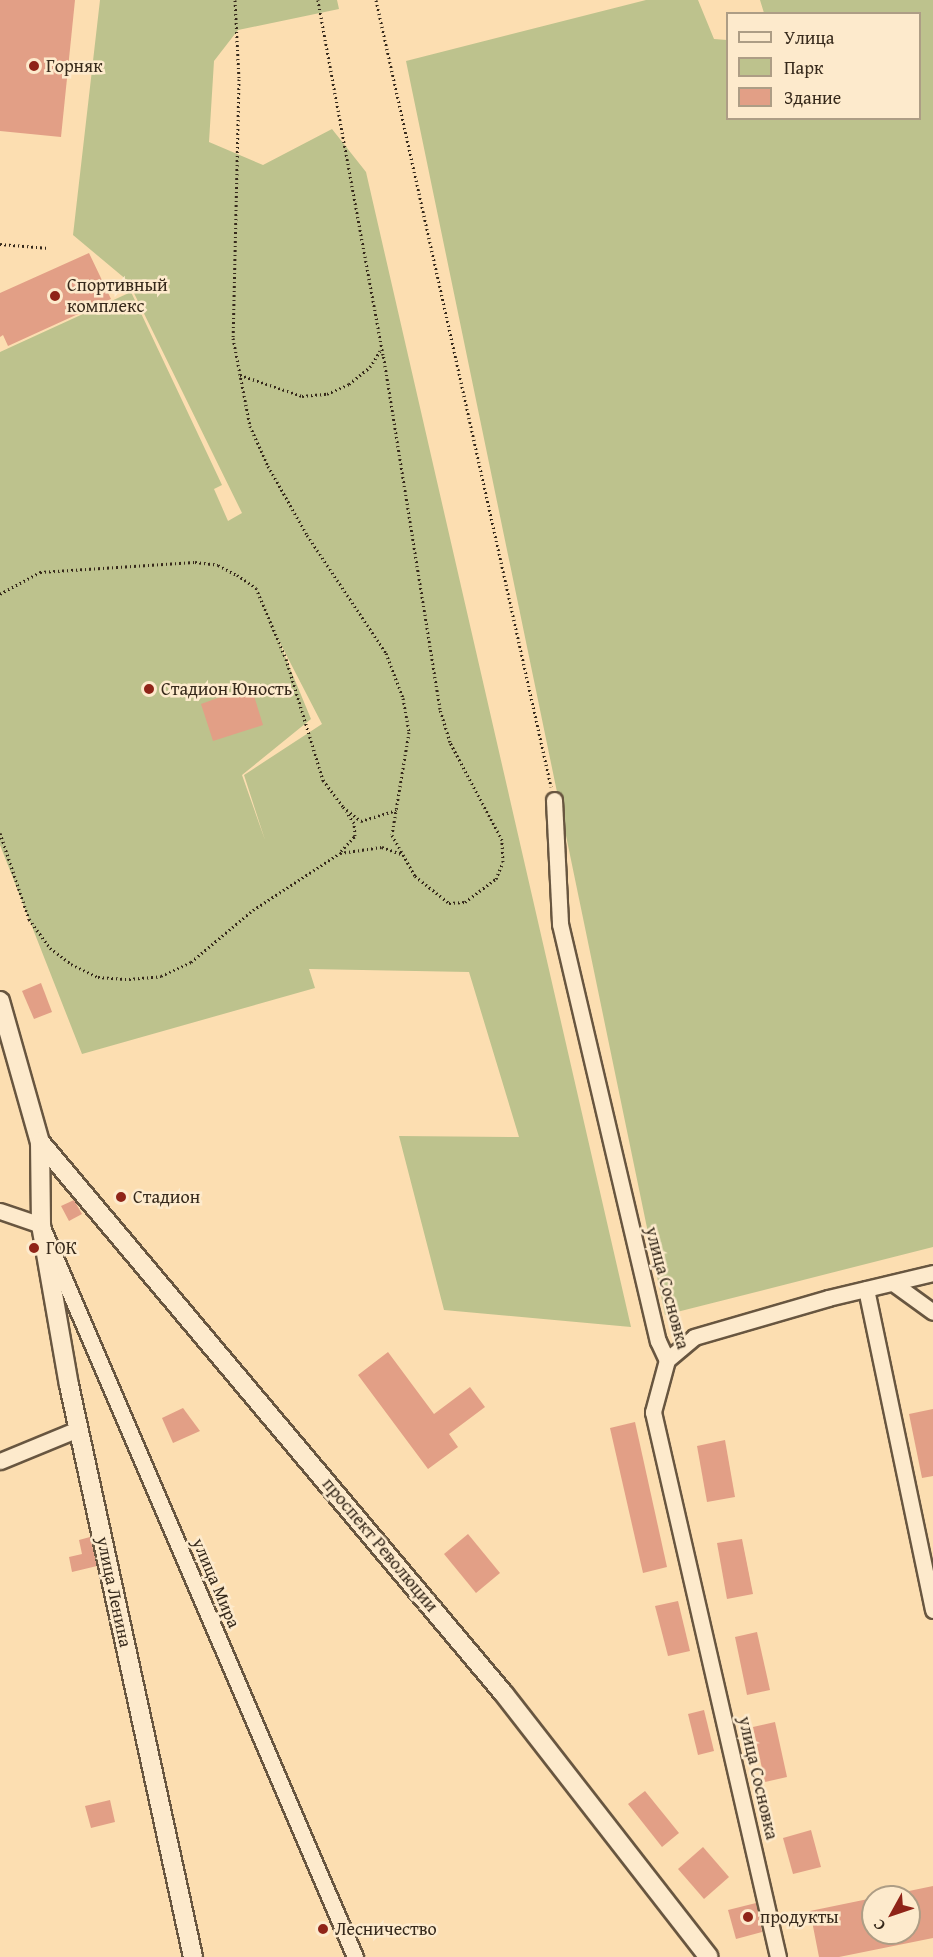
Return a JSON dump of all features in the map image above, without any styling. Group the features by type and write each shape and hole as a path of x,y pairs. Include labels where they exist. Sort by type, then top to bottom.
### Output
{"street":[{"name":"улица Сосновка","path":"554,800 560,924 658,1341 667,1360 653,1412 677,1504 778,1957"},
{"path":"0,1001 40,1142"},
{"name":"улица Ленина","path":"40,1142 41,1225 78,1429 193,1957"},
{"name":"проспект Революции","path":"40,1142 497,1685 709,1957"},
{"path":"0,1211 41,1225"},
{"name":"улица Мира","path":"41,1225 355,1957"},
{"path":"667,1360 694,1336 933,1273"},
{"path":"893,1283 933,1312"},
{"path":"866,1289 933,1610"},
{"path":"0,1461 78,1429"}],"path":[{"path":"235,0 239,79 233,328 250,426 268,466 307,535 386,653 403,698 409,732 392,835 415,876 449,903 465,902 486,891 503,862 502,840 450,742 441,710 381,349 318,0"},
{"path":"376,0 554,800"},
{"path":"0,244 49,248"},
{"path":"240,375 302,396 327,394 370,367 381,349"},
{"path":"0,594 40,572 195,562 218,565 237,575 256,588 286,659 314,758 323,780 354,823 355,836 340,853 281,889 191,962 161,976 129,979 98,976 71,964 50,948 29,919 0,833"},
{"path":"343,807 362,821 396,810"},
{"path":"340,853 382,847 402,855"}],"green space":[{"path":"100,0 337,0 339,9 238,30 214,61 209,142 263,165 332,129 366,172 631,1327 444,1310 399,1136 519,1137 469,972 309,969 315,988 82,1054 0,845 0,352 131,292 222,485 214,489 228,521 242,513 128,281 73,235","holes":["277,637 322,724 244,775 265,840 242,775 311,719"]},
{"path":"646,0 698,0 714,39 726,40 726,120 921,120 921,12 764,12 760,0 933,0 933,1247 665,1315 406,61"}],"building":[{"name":"Горняк","path":"0,0 75,0 61,137 0,131"},
{"name":"Спортивный комплекс","path":"89,253 111,299 8,346 3,335 0,337 0,293"},
{"path":"251,686 263,725 213,741 201,704"},
{"path":"41,983 52,1012 34,1019 22,991"},
{"path":"74,1200 82,1214 69,1221 61,1206"},
{"path":"388,1352 434,1414 470,1387 485,1407 449,1434 458,1447 428,1469 358,1375"},
{"path":"183,1408 200,1431 173,1443 162,1418"},
{"path":"933,1409 933,1476 922,1478 909,1414"},
{"path":"635,1422 667,1567 643,1573 610,1428"},
{"path":"725,1440 735,1497 707,1502 697,1446"},
{"path":"468,1534 500,1573 476,1593 444,1554"},
{"path":"90,1537 97,1566 72,1572 69,1557 82,1554 79,1540"},
{"path":"742,1539 753,1594 727,1599 717,1543"},
{"path":"678,1601 690,1651 668,1656 655,1606"},
{"path":"757,1632 770,1690 747,1695 735,1637"},
{"path":"704,1710 714,1751 698,1755 688,1714"},
{"path":"775,1722 787,1777 765,1782 753,1727"},
{"path":"645,1791 679,1833 662,1847 628,1804"},
{"path":"110,1800 115,1822 91,1828 85,1806"},
{"path":"811,1830 821,1867 793,1874 783,1838"},
{"path":"703,1847 729,1877 704,1899 678,1869"},
{"path":"933,1886 933,1938 921,1940 921,1888"},
{"path":"861,1900 861,1945 898,1945 839,1957 819,1957 810,1911"},
{"path":"756,1903 762,1932 736,1939 728,1910"}],"place":[{"name":"Горняк","path":"34,66"},
{"name":"Спортивный комплекс","path":"55,296"},
{"name":"Стадион Юность","path":"149,689"},
{"name":"Стадион","path":"121,1197"},
{"name":"ГОК","path":"34,1248"},
{"name":"продукты","path":"748,1917"},
{"name":"Лесничество","path":"323,1929"}]}
